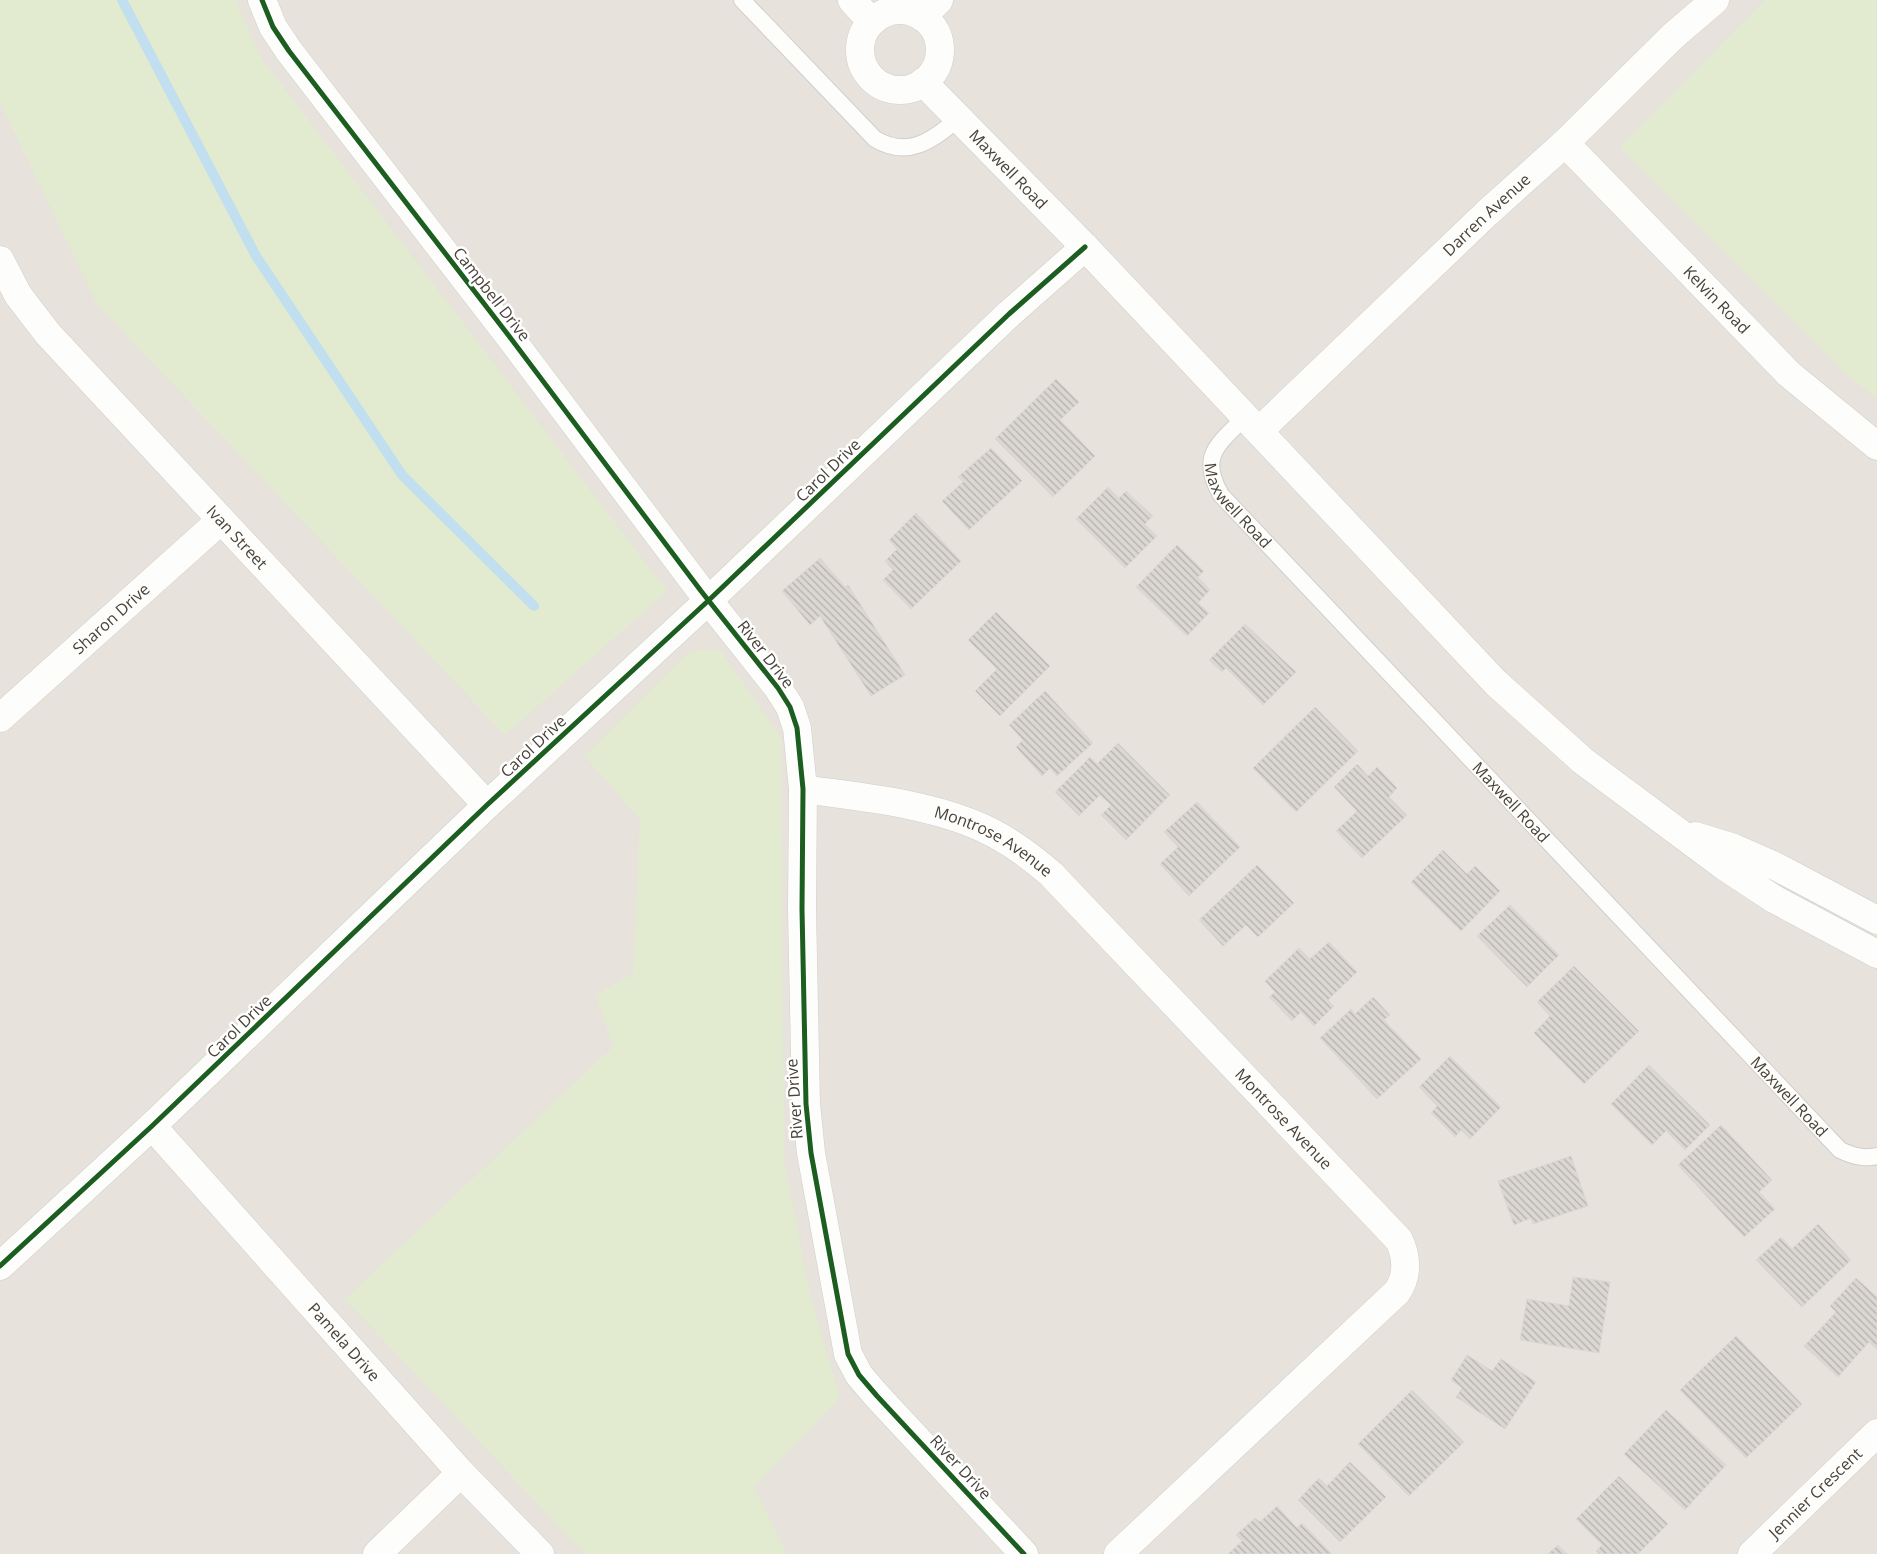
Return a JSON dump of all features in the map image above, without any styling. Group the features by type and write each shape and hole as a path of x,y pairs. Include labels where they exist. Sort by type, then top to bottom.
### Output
{"street":[{"name":"Campbell Drive","path":"262,0 273,26 289,51 509,336 709,600"},
{"path":"852,0 872,22"},
{"name":"Darren Avenue","path":"1253,424 1565,143 1673,36 1715,0"},
{"path":"930,8 933,27 940,49 937,64 923,82 908,89 891,89 875,81 869,75 864,68 860,52 863,35 872,22 887,12 930,8"},
{"name":"Maxwell Road","path":"923,82 1085,247 1502,689 1583,761 1747,883 1877,954"},
{"name":"Kelvin Road","path":"1565,143 1762,348 1825,404 1877,446"},
{"name":"Carol Drive","path":"0,1266 152,1126 487,805 709,600 1009,314 1085,247"},
{"name":"Ivan Street","path":"0,260 18,295 48,334 487,805"},
{"name":"Sharon Drive","path":"0,718 221,520"},
{"name":"River Drive","path":"709,600 778,688 790,707 798,728 803,789 802,908 806,1104 811,1153 848,1354 859,1375 877,1396 1024,1554"},
{"name":"Montrose Avenue","path":"803,789 899,804 971,823 1010,843 1036,861 1058,880 1399,1240 1402,1248 1404,1276 1397,1292 1118,1554"},
{"name":"Maxwell Road","path":"1679,831 1734,848 1777,867 1877,920"},
{"name":"Pamela Drive","path":"152,1126 461,1472 540,1554"},
{"name":"Jennier Crescent","path":"1752,1554 1877,1433"},
{"path":"377,1554 461,1472"}],"lane":[{"name":"Maxwell Road","path":"742,0 875,139 886,146 909,148 926,142 958,119"},
{"name":"Maxwell Road","path":"1253,424 1214,449 1210,466 1214,482 1221,495 1840,1150 1852,1156 1864,1158 1877,1156"}],"shaded area":[{"path":"0,0 1877,0 1877,1554 0,1554"}],"green space":[{"path":"0,0 237,0 262,59 667,591 505,735 97,304 0,102"},
{"path":"1766,0 1877,0 1877,398 1846,374 1620,147"},
{"path":"703,649 721,651 781,738 784,1162 810,1295 840,1398 754,1487 787,1554 585,1554 345,1299 613,1047 596,995 633,974 640,820 585,756 688,653"}],"building":[{"path":"1056,379 1079,402 1060,420 1095,456 1053,497 995,439"},
{"path":"991,448 1022,481 969,530 942,501 963,482 958,477"},
{"path":"1108,487 1119,498 1126,491 1153,516 1145,524 1157,536 1125,568 1076,519"},
{"path":"916,513 961,561 911,609 883,580 893,570 885,561 897,549 889,540"},
{"path":"1177,545 1204,571 1198,577 1210,590 1198,603 1209,613 1187,636 1136,587"},
{"path":"820,558 845,587 848,585 905,675 871,696 820,616 810,625 782,591"},
{"path":"996,612 1050,666 1000,716 975,691 997,669 968,640"},
{"path":"1245,624 1296,672 1263,705 1226,668 1222,672 1209,660"},
{"path":"1045,691 1093,743 1057,776 1050,768 1042,776 1016,747 1023,740 1009,725"},
{"path":"1315,707 1358,751 1296,812 1253,768"},
{"path":"1118,743 1170,795 1126,840 1101,815 1111,805 1100,795 1079,816 1055,792 1090,757 1097,764"},
{"path":"1357,764 1368,776 1377,767 1397,788 1389,797 1407,815 1362,858 1336,831 1357,811 1334,787"},
{"path":"1197,802 1240,847 1189,896 1160,864 1178,847 1164,832"},
{"path":"1443,850 1467,874 1475,866 1500,891 1461,931 1411,882"},
{"path":"1257,865 1294,903 1258,937 1246,925 1223,946 1199,920"},
{"path":"1510,905 1559,955 1527,987 1477,936"},
{"path":"1329,942 1357,972 1328,1000 1334,1006 1314,1026 1301,1012 1292,1021 1269,997 1275,992 1265,981 1299,948 1310,959"},
{"path":"1574,966 1639,1031 1584,1084 1534,1033 1550,1016 1537,1002"},
{"path":"1373,997 1390,1015 1384,1020 1421,1059 1377,1099 1320,1038 1351,1009 1355,1014"},
{"path":"1450,1056 1501,1107 1470,1139 1461,1130 1455,1137 1431,1113 1437,1106 1419,1087"},
{"path":"1649,1065 1710,1125 1685,1150 1666,1131 1652,1145 1611,1104"},
{"path":"1721,1125 1772,1180 1759,1192 1775,1209 1744,1237 1678,1165"},
{"path":"1571,1156 1588,1206 1533,1224 1531,1218 1514,1225 1498,1181"},
{"path":"1818,1224 1851,1260 1802,1307 1756,1260 1781,1237 1792,1249"},
{"path":"1573,1277 1610,1282 1599,1353 1520,1340 1527,1299 1569,1306"},
{"path":"1856,1278 1877,1297 1877,1350 1869,1342 1838,1377 1804,1346 1836,1312 1830,1306"},
{"path":"1736,1336 1802,1404 1746,1458 1680,1390"},
{"path":"1467,1355 1492,1371 1501,1359 1536,1382 1505,1429 1456,1397 1462,1388 1451,1380"},
{"path":"1412,1390 1464,1442 1409,1496 1358,1444"},
{"path":"1666,1410 1726,1465 1685,1510 1624,1454"},
{"path":"1350,1462 1386,1497 1340,1542 1298,1500 1319,1478 1327,1486"},
{"path":"1619,1476 1668,1524 1638,1554 1599,1554 1596,1551 1602,1545 1576,1519"},
{"path":"1277,1506 1297,1528 1302,1523 1332,1554 1228,1554 1242,1541 1236,1535 1255,1518 1260,1522"},
{"path":"1558,1545 1567,1554 1548,1554"}],"waterway":[{"path":"122,0 256,256 402,475 534,606"}],"cycle path":[{"path":"262,0 273,27 289,51 509,336 701,591 778,688 790,707 797,728 803,789 802,909 806,1104 811,1153 848,1354 859,1375 877,1396 1024,1554"},
{"path":"0,1266 152,1126 487,805 709,600 1009,314 1085,247"}]}
